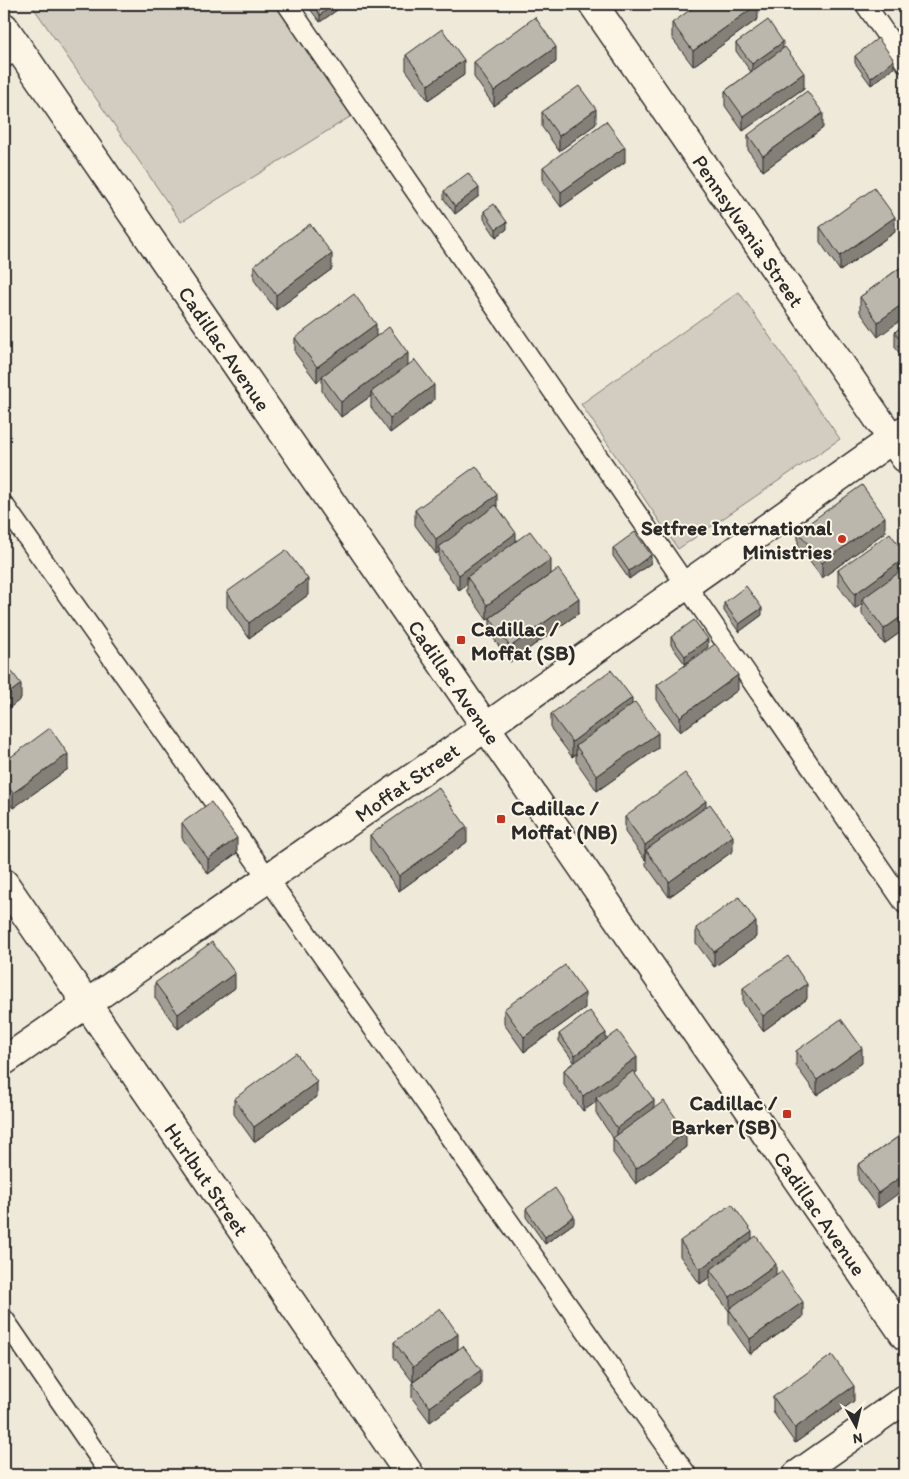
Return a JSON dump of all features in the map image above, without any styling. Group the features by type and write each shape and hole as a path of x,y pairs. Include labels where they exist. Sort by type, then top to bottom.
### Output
{"street":[{"name":"Pennsylvania Street","path":"593,4 901,442"},
{"name":"Cadillac Avenue","path":"4,27 11,54 486,727 905,1336"},
{"name":"Moffat Street","path":"4,1061 486,727 686,585 901,442"},
{"name":"Hurlbut Street","path":"4,883 410,1475"},
{"path":"797,1475 905,1399"}],"lane":[{"path":"287,4 905,904"},
{"path":"865,4 905,62"},
{"path":"4,505 686,1475"},
{"path":"4,1319 111,1475"}],"shaded area":[{"path":"31,4 275,4 353,115 181,222"},
{"path":"739,292 840,439 678,549 581,404"}],"building":[{"path":"312,4 335,4 320,15"},
{"path":"698,4 758,4 693,51 672,23"},
{"path":"535,17 556,47 494,91 474,62"},
{"path":"768,20 783,42 752,64 736,43"},
{"path":"442,29 464,60 428,85 406,55"},
{"path":"878,38 894,60 871,78 855,56"},
{"path":"785,47 804,73 743,116 725,91"},
{"path":"579,86 596,109 559,136 542,112"},
{"path":"807,91 823,113 763,156 748,135"},
{"path":"606,121 625,147 561,192 543,167"},
{"path":"468,173 479,188 455,206 444,191"},
{"path":"874,188 895,217 840,256 820,227"},
{"path":"494,204 507,222 496,229 484,211"},
{"path":"310,224 332,254 276,295 254,265"},
{"path":"905,264 905,302 878,322 860,297"},
{"path":"354,294 376,324 317,367 295,338"},
{"path":"905,324 905,346 895,332"},
{"path":"389,327 408,353 341,402 322,376"},
{"path":"415,360 434,385 390,418 371,392"},
{"path":"476,466 497,495 436,539 415,510"},
{"name":"Setfree International Ministries","path":"862,485 885,517 822,563 798,531"},
{"path":"496,505 516,533 459,575 439,547"},
{"path":"530,531 551,559 487,605 467,577"},
{"path":"635,532 651,555 629,571 613,548"},
{"path":"890,533 905,554 905,558 855,594 838,570"},
{"path":"286,550 308,579 249,623 227,592"},
{"path":"905,568 905,614 884,629 862,599"},
{"path":"558,569 579,598 510,647 490,618"},
{"path":"746,586 762,608 739,624 724,603"},
{"path":"694,620 708,639 685,656 671,637"},
{"path":"715,644 738,675 680,717 657,685"},
{"path":"4,661 21,684 4,697"},
{"path":"611,670 632,698 572,742 551,714"},
{"path":"635,702 658,733 597,776 576,746"},
{"path":"50,728 68,754 13,793 4,781 4,762"},
{"path":"685,773 706,801 645,845 625,817"},
{"path":"438,787 467,827 399,876 370,835"},
{"path":"211,802 237,838 208,859 182,823"},
{"path":"710,804 733,836 669,882 646,850"},
{"path":"739,897 756,922 714,952 696,928"},
{"path":"212,942 235,973 178,1014 155,983"},
{"path":"788,956 807,984 763,1016 743,988"},
{"path":"565,965 585,993 524,1037 504,1009"},
{"path":"590,1011 606,1033 575,1055 559,1034"},
{"path":"841,1019 862,1048 817,1080 796,1051"},
{"path":"618,1031 637,1057 583,1096 564,1070"},
{"path":"296,1053 317,1082 254,1127 234,1099"},
{"path":"633,1071 654,1100 617,1128 596,1098"},
{"path":"664,1101 686,1132 636,1169 613,1138"},
{"path":"905,1132 905,1174 878,1193 858,1165"},
{"path":"555,1188 574,1216 545,1237 526,1209"},
{"path":"732,1204 752,1232 700,1269 680,1241"},
{"path":"756,1236 776,1264 730,1297 710,1270"},
{"path":"781,1271 803,1302 750,1339 729,1309"},
{"path":"440,1308 458,1334 413,1367 394,1342"},
{"path":"463,1346 481,1370 430,1407 412,1383"},
{"path":"832,1355 854,1386 795,1428 773,1397"},
{"path":"666,1469 670,1475 657,1475"}],"place":[{"name":"Setfree International Ministries","path":"842,539"},
{"name":"Cadillac / Moffat (SB)","path":"461,640"},
{"name":"Cadillac / Moffat (NB)","path":"501,819"},
{"name":"Cadillac / Barker (SB)","path":"787,1114"}]}
